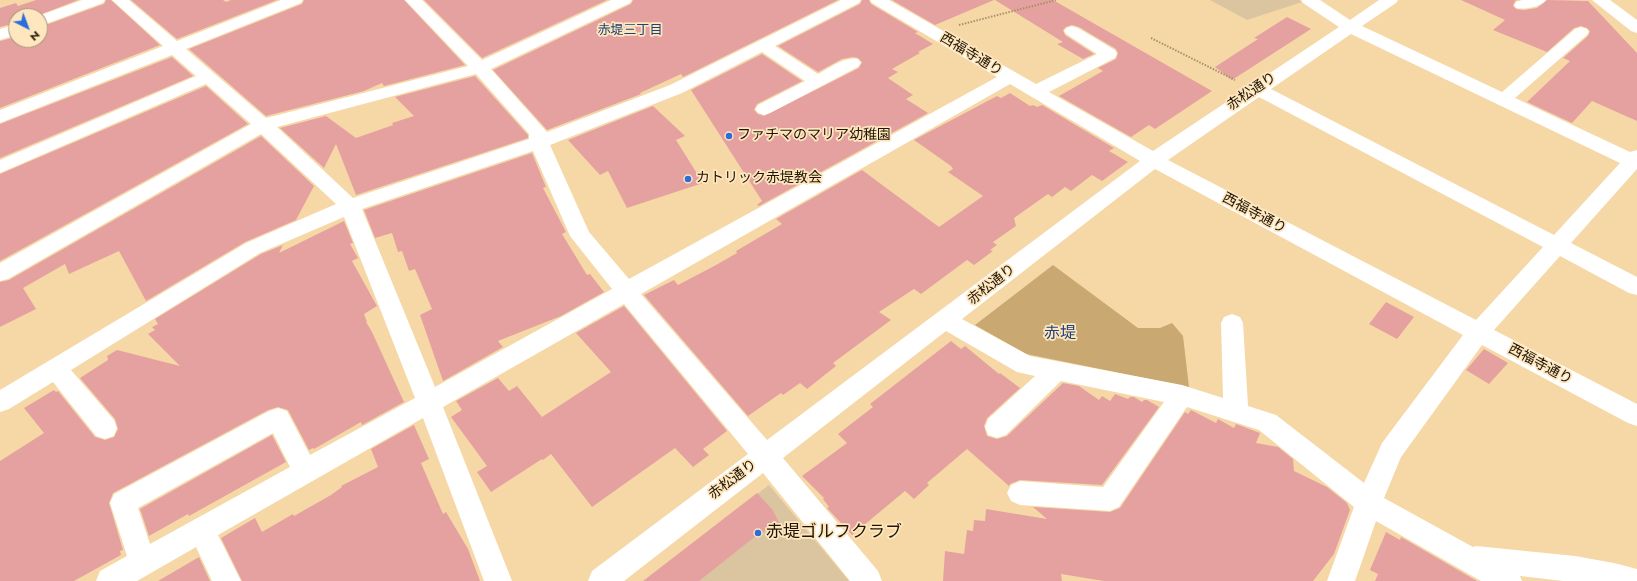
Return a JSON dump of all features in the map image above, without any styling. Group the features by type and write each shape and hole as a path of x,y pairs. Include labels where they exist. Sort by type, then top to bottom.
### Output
{"street":[{"path":"48,17 98,0"},
{"path":"120,0 263,125 350,206 498,581"},
{"path":"0,117 295,0"},
{"path":"413,0 480,68 538,133 540,142 580,236 752,440 868,581"},
{"path":"0,273 263,125 480,68 624,0"},
{"path":"0,402 254,248 350,206 540,142 676,89 853,0"},
{"name":"西福寺通り","path":"878,0 1009,78 1154,160 1637,416"},
{"path":"1309,0 1350,27 1636,160 1557,244 1478,333 1391,451 1369,503 1341,581"},
{"name":"赤松通り","path":"602,581 764,456 946,320 1249,86 1350,27 1390,0"},
{"path":"1522,5 1538,0"},
{"path":"1600,0 1637,28"},
{"path":"1035,92 1109,54 1072,31"},
{"path":"1504,99 1581,32"},
{"path":"762,45 817,81"},
{"path":"764,109 852,63"},
{"path":"0,167 208,77"},
{"path":"110,581 1009,78"},
{"path":"1249,86 1557,244 1637,287"},
{"path":"946,320 1025,365 1182,396 1236,411 1267,422 1369,503 1508,581"},
{"path":"1232,323 1236,411"},
{"path":"56,369 105,428"},
{"path":"997,427 1055,372"},
{"path":"1020,493 1110,498 1182,396"},
{"path":"143,562 123,503 278,418 305,471"},
{"path":"201,529 226,581"},
{"path":"1469,559 1552,566 1617,576 1633,581"}],"path":[{"path":"958,25 1056,0"},
{"path":"1151,38 1249,86"}],"shaded area":[{"path":"1210,0 1299,0 1302,2 1247,20"},
{"path":"1053,265 1138,328 1160,328 1172,323 1183,336 1189,387 1026,354 975,325"},
{"name":"赤堤ゴルフクラブ","path":"769,485 849,581 644,581"}],"building":[{"path":"36,0 78,0 48,12 48,8 8,8 8,25 0,27 0,8 16,3 18,6"},
{"path":"106,0 111,0 160,45 0,108 0,41 8,39 8,48 48,48 48,24 104,4"},
{"path":"131,0 223,0 226,2 231,0 277,0 177,39"},
{"path":"304,0 404,0 465,65 384,86 382,83 364,91 266,116 189,49 302,4"},
{"path":"424,0 607,0 482,58"},
{"path":"633,0 838,0 683,77 681,74 640,93 641,94 547,130 493,70 631,4"},
{"path":"862,0 869,0 871,4 918,32 915,33 933,44 892,69 898,72 888,78 913,95 906,99 928,113 759,206 757,205 762,201 691,90 762,54 802,81 757,104 754,110 758,114 764,116 859,68 862,62 858,58 853,57 842,59 818,72 778,46 860,4"},
{"path":"892,0 994,0 935,25"},
{"path":"995,0 1053,0 1212,91 1155,129 1149,125 1131,137 1059,96 1103,71 1098,68 1116,59 1118,53 1116,49 1079,27 1072,25 1066,27 1063,30 1065,35 1094,54 1083,59 1057,44 1063,42"},
{"path":"1461,0 1517,0 1513,6 1516,9 1524,10 1537,8 1547,0 1588,1 1637,53 1637,121 1592,101 1572,123 1527,102 1570,61 1563,58 1588,36 1590,31 1587,28 1581,26 1574,28 1547,52 1493,30 1505,20"},
{"path":"1287,17 1311,29 1232,80 1215,67 1258,39 1254,38"},
{"path":"172,57 193,76 0,158 0,124"},
{"path":"475,76 528,135 528,138 356,195 336,144 324,168 280,128 326,116 356,138 393,125 392,123 414,116 395,97"},
{"path":"206,86 248,124 0,261 0,174"},
{"path":"1010,93 1030,106 1033,105 1037,107 1042,105 1114,148 1109,151 1128,162 1102,181 1092,175 1071,191 1065,187 1052,197 1048,194 1014,218 1016,226 993,242 997,245 990,250 993,251 974,265 967,260 921,294 914,289 879,312 891,320 833,363 836,366 807,389 800,383 783,395 781,393 748,416 644,295 674,280 678,285 737,253 736,251 782,224 776,219 862,170 939,227 983,196 948,172 953,169 951,166 914,140 997,96 1001,98"},
{"path":"653,106 685,136 676,140 703,183 627,208 608,171 600,175 568,140"},
{"path":"261,136 314,186 296,220 245,242 146,301 119,251 69,274 65,264 23,288 36,309 0,327 0,282 9,280"},
{"path":"532,153 546,187 543,188 566,232 562,234 587,275 590,274 604,292 561,316 498,341 503,347 443,381 420,315 432,309 415,269 409,271 402,251 398,252 392,233 375,238 364,210"},
{"path":"344,221 353,243 350,244 358,258 352,261 377,306 364,314 366,322 404,402 362,425 361,422 314,449 309,450 288,410 278,407 268,410 113,493 109,503 123,550 120,551 121,555 74,581 0,581 0,461 44,433 24,408 54,390 56,392 58,391 95,437 105,440 114,437 118,429 115,419 80,378 108,360 107,356 117,350 180,366 148,334 155,330 152,327 158,324 155,319 261,254 283,245 279,253"},
{"path":"1386,302 1414,317 1397,339 1369,324"},
{"path":"624,306 727,431 703,449 709,455 693,467 675,448 592,507 551,454 491,492 477,472 487,466 451,417 462,410 456,401 498,378 509,391 517,386 542,417 611,372 576,333"},
{"path":"951,341 961,349 965,346 999,374 1000,373 1020,388 987,418 984,426 987,436 997,439 1007,436 1063,383 1079,386 1099,400 1102,396 1110,401 1115,394 1128,399 1130,397 1134,397 1142,402 1147,400 1159,407 1102,485 1020,480 1010,484 1009,486 967,449 927,483 929,485 914,499 905,491 852,535 827,508 829,507 823,499 824,498 802,476 847,443 838,434 873,407 870,404"},
{"path":"1484,349 1508,363 1489,384 1466,370"},
{"path":"1191,410 1216,423 1218,419 1234,428 1236,424 1260,433 1256,443 1278,447 1293,459 1294,471 1327,487 1347,503 1350,510 1334,554 1313,581 1104,581 1061,574 1062,581 943,581 945,551 964,554 967,530 973,531 974,520 985,521 986,509 1047,519 1033,507 1110,512 1120,508 1185,412 1188,414"},
{"path":"414,425 429,459 421,463 443,514 446,512 468,549 480,581 242,581 221,538 255,518 262,532 293,514 294,516 331,495 342,487 341,486 378,467 371,449"},
{"path":"272,435 286,462 189,516 188,514 149,536 140,509"},
{"path":"757,493 772,509 780,524 757,535 699,581 643,581"},
{"path":"1386,532 1400,540 1401,537 1477,581 1375,581 1378,574 1370,570"},
{"path":"199,557 210,581 158,581"}],"place":[{"name":"ファチマのマリア幼稚園","path":"729,136"},
{"name":"カトリック赤堤教会","path":"688,179"},
{"name":"赤堤ゴルフクラブ","path":"758,533"}],"district":[{"name":"赤堤三丁目","path":"630,31"},
{"name":"赤堤","path":"1060,334"}]}
